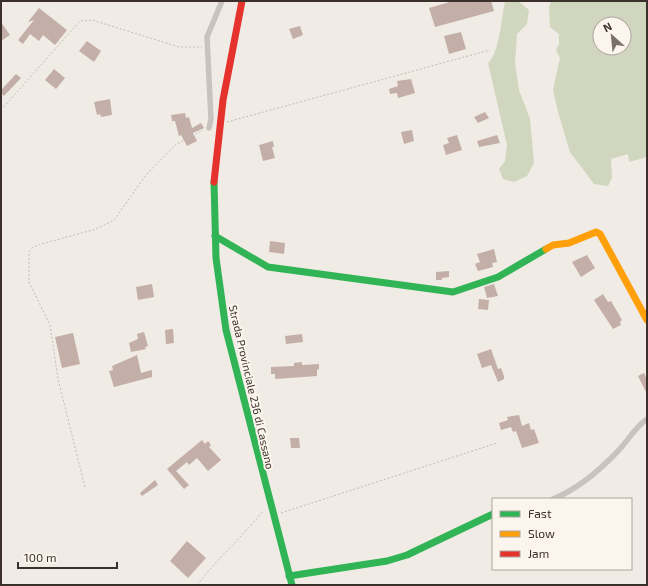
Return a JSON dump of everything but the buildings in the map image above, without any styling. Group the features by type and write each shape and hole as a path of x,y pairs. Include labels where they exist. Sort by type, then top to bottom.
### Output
{"street":[{"path":"209,128 211,119 207,47 210,27 222,1"},
{"name":"Strada Provinciale 236 di Cassano","path":"242,1 220,122 215,161 215,236 223,321 292,585"},
{"path":"215,236 268,267 453,292 498,277 554,245 569,243 596,232 600,234 647,320"},
{"path":"555,498 598,471 634,431 647,419"},
{"path":"289,576 387,561 407,555 492,514"}],"path":[{"path":"1,110 80,21 92,20 179,47 207,47"},
{"path":"220,122 227,122 490,50"},
{"path":"85,487 58,379 50,325 29,282 29,252 38,245 96,229 114,220 146,175 175,145 209,128"},
{"path":"273,516 497,444"},
{"path":"197,585 217,560 244,534 270,504"}],"green space":[{"path":"505,1 518,1 529,10 527,24 517,34 515,63 519,90 530,119 534,163 527,176 514,182 503,179 499,169 505,161 507,145 488,63 495,52"},
{"path":"551,1 647,1 647,157 629,162 628,154 611,159 612,178 608,186 594,184 570,152 553,90 560,58 556,50 559,44 559,34 550,27 549,7"}],"traffic: fast":[{"path":"214,182 216,258 226,330 292,585"},
{"path":"215,236 268,267 453,292 498,277 546,249"},
{"path":"289,576 387,561 407,555 492,514"}],"traffic: slow":[{"path":"546,249 553,245 569,243 596,232 600,234 647,320"}],"traffic: jam":[{"path":"214,182 223,100 242,1"}]}
